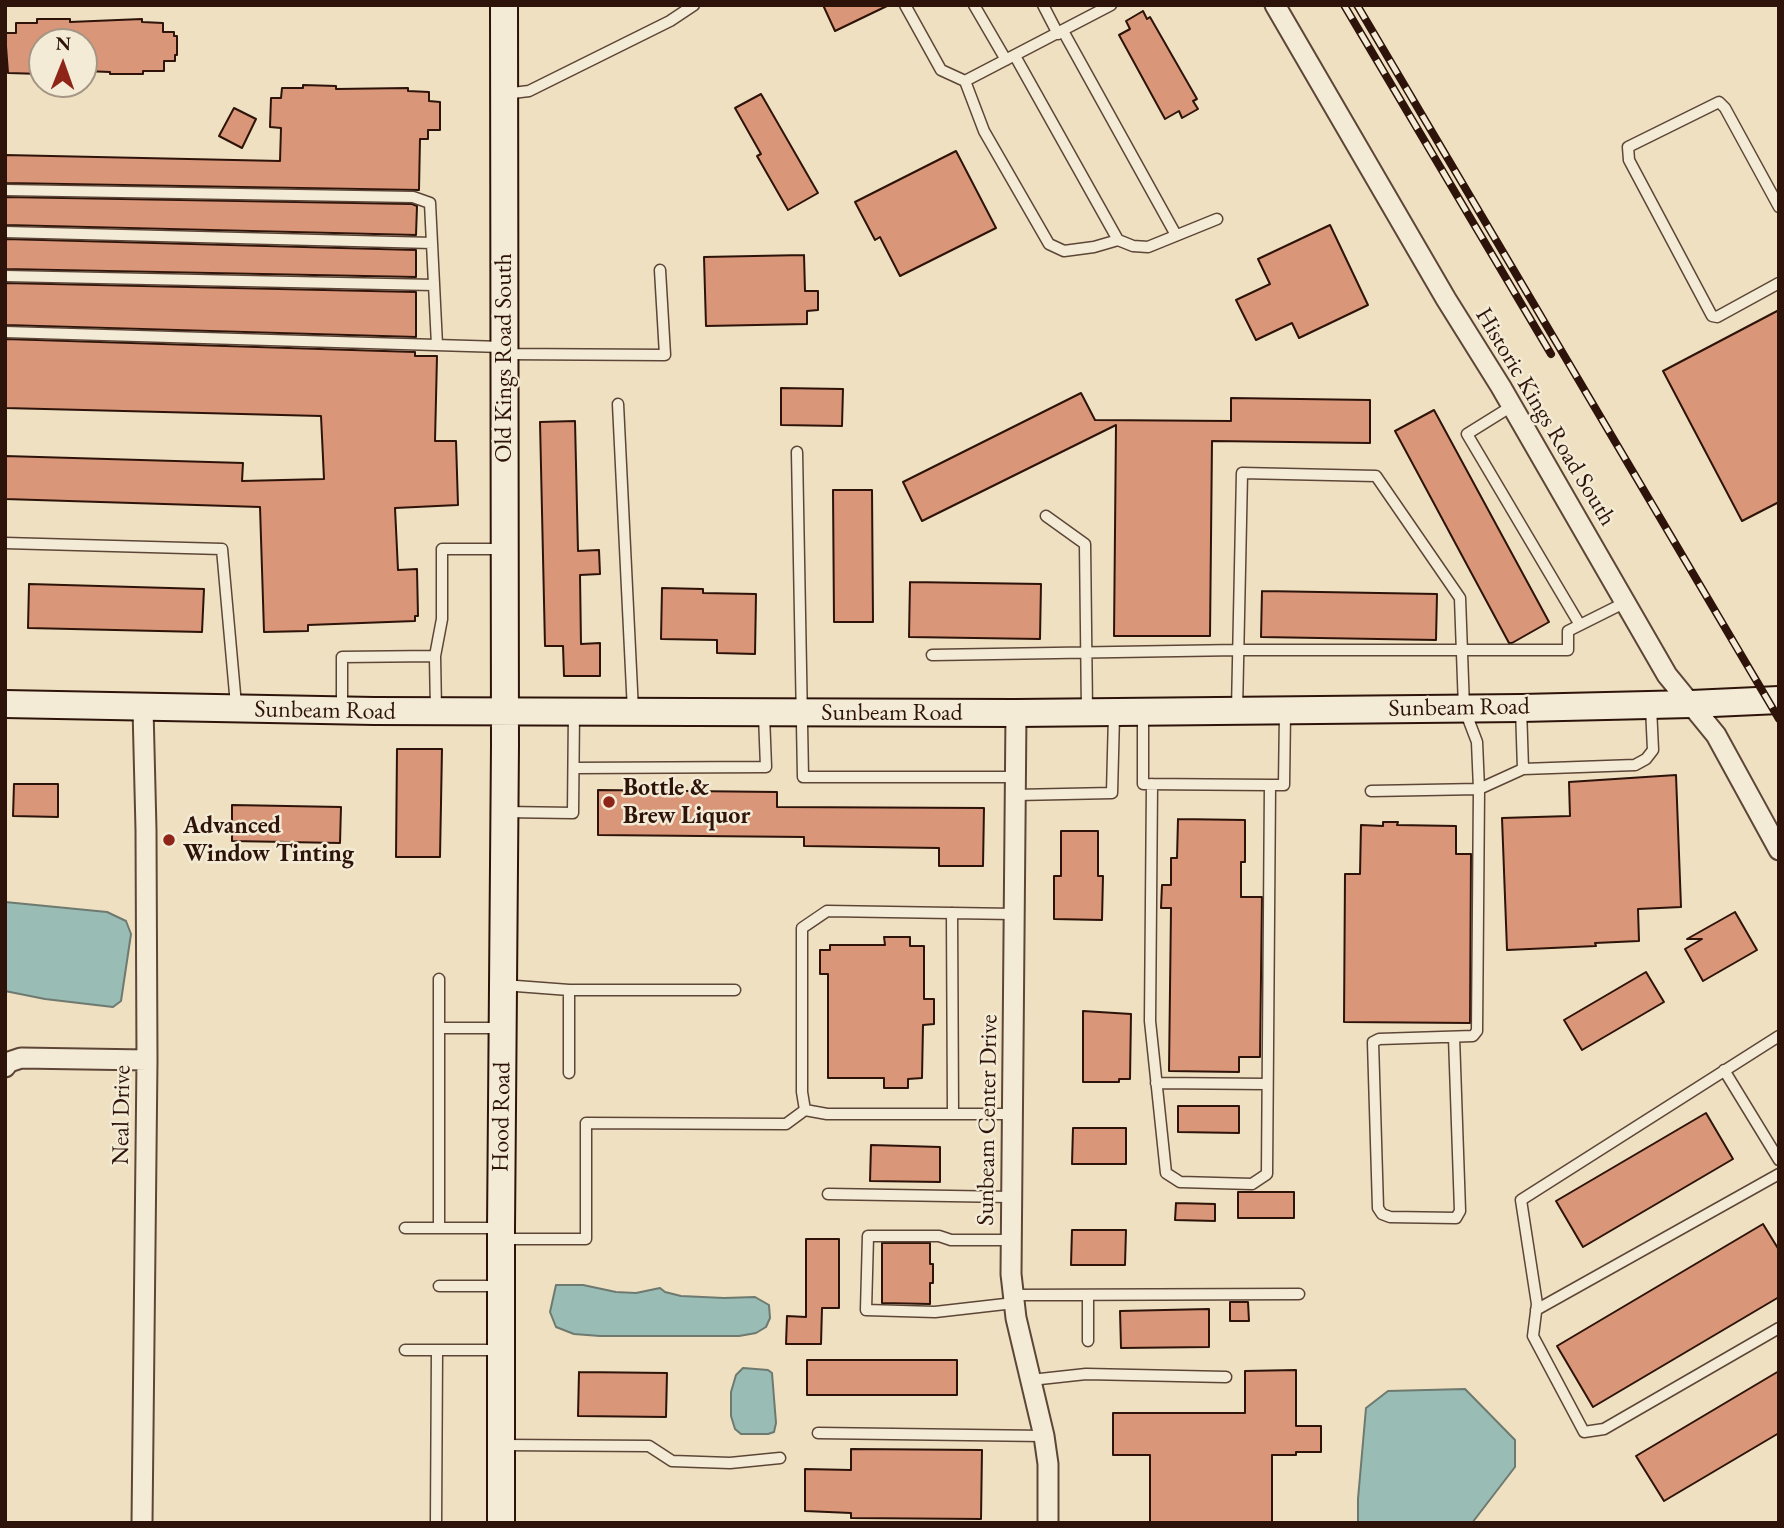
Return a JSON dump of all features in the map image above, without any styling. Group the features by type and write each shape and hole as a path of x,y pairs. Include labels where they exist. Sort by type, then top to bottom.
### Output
{"street":[{"name":"Old Kings Road South","path":"504,5 504,711"},
{"name":"Historic Kings Road South","path":"1275,5 1667,675 1716,735 1779,850"},
{"name":"Sunbeam Road","path":"5,705 342,711 1016,713 1521,708 1779,700"},
{"name":"Neal Drive","path":"142,1523 147,1060 143,708"},
{"name":"Hood Road","path":"501,1523 504,711"},
{"name":"Sunbeam Center Drive","path":"1016,713 1011,1240 1014,1299 1048,1464 1048,1523"},
{"path":"7,1065 20,1058 147,1060"}],"lane":[{"path":"503,94 529,91 670,21 694,5"},
{"path":"905,5 941,70 965,81 984,131 1049,244 1064,251 1118,240"},
{"path":"974,5 1010,58 1118,240 1133,246 1147,247 1217,219"},
{"path":"1043,5 1176,235"},
{"path":"965,81 1109,6"},
{"path":"1779,207 1725,107 1719,102 1628,147 1629,160 1712,316 1717,317 1779,283"},
{"path":"5,190 413,197 430,203 437,345"},
{"path":"5,232 432,243"},
{"path":"5,332 665,355 660,271"},
{"path":"5,276 434,285"},
{"path":"618,404 633,712"},
{"path":"1512,406 1467,434 1580,625"},
{"path":"797,452 803,777 1112,793 1115,712"},
{"path":"1237,711 1242,473 1376,476 1460,598 1464,708 1477,742 1479,789 1477,1031 1473,1036 1379,1039 1373,1042 1378,1208 1390,1217 1456,1218 1460,1211 1454,1037"},
{"path":"1046,516 1085,544 1084,653 1087,712"},
{"path":"5,542 222,549 237,710"},
{"path":"436,711 435,656 442,619 443,549 503,549"},
{"path":"932,655 1238,650 1568,650 1568,631 1626,602"},
{"path":"342,711 342,657 435,656"},
{"path":"1371,791 1479,789 1523,769 1635,765 1646,759 1653,750 1651,705"},
{"path":"1521,708 1523,769"},
{"path":"1143,712 1143,784 1284,785 1284,710"},
{"path":"504,812 573,813 573,711"},
{"path":"574,768 766,766 764,712"},
{"path":"1152,784 1150,1021 1166,1172 1180,1182 1252,1184 1267,1174 1270,785"},
{"path":"805,1110 802,1091 803,928 827,911 1014,914"},
{"path":"953,913 953,1114"},
{"path":"439,979 439,1228"},
{"path":"503,985 569,990 735,990"},
{"path":"569,990 569,1073"},
{"path":"439,1028 503,1028"},
{"path":"1779,1036 1521,1200 1536,1310 1533,1336 1584,1432 1604,1429 1779,1328"},
{"path":"1724,1070 1779,1160"},
{"path":"1156,1083 1267,1084"},
{"path":"405,1228 586,1239 586,1123 786,1124 805,1110 827,1114 1012,1114"},
{"path":"1536,1310 1779,1174"},
{"path":"828,1194 1011,1197"},
{"path":"1011,1240 868,1236 866,1310 935,1312 1014,1299 1088,1295 1299,1294"},
{"path":"439,1286 501,1286"},
{"path":"1088,1295 1088,1341"},
{"path":"405,1350 501,1350"},
{"path":"436,1523 437,1350"},
{"path":"1031,1380 1086,1374 1226,1377"},
{"path":"818,1433 1044,1436"},
{"path":"502,1445 649,1446 672,1461 730,1462 780,1458"}],"water":[{"path":"5,902 107,912 126,921 131,934 121,1001 113,1007 5,991"},
{"path":"556,1285 583,1285 636,1293 660,1288 681,1296 755,1297 769,1305 770,1318 766,1327 756,1333 739,1336 574,1334 556,1327 550,1312"},
{"path":"743,1368 768,1370 772,1373 776,1423 774,1432 741,1434 735,1429 731,1416 731,1392 736,1375"},
{"path":"1465,1389 1515,1440 1515,1467 1472,1523 1358,1523 1366,1408 1388,1391"}],"building":[{"path":"823,5 889,5 835,31"},
{"path":"1143,11 1147,19 1150,17 1197,99 1193,101 1198,109 1182,118 1179,111 1165,119 1119,35 1130,29 1126,21"},
{"path":"37,19 70,19 70,22 142,19 142,22 163,23 163,32 174,32 174,36 177,36 177,55 175,61 164,61 164,71 110,74 98,72 98,28 28,28 28,74 8,73 5,33 16,33 16,23 37,23"},
{"path":"303,85 336,86 336,89 408,88 408,91 429,92 429,101 440,102 440,130 428,130 428,139 420,139 419,190 5,183 5,155 280,161 281,128 270,127 271,98 281,98 282,88 303,88"},
{"path":"761,94 818,193 788,210 757,156 761,154 735,108"},
{"path":"234,108 256,119 242,148 219,136"},
{"path":"956,151 996,228 900,276 880,237 875,240 855,202"},
{"path":"5,197 412,204 417,206 416,235 5,225"},
{"path":"1330,225 1368,305 1299,338 1292,323 1256,340 1236,300 1270,284 1258,259"},
{"path":"5,239 416,250 416,277 5,269"},
{"path":"804,255 805,291 818,291 818,310 807,311 807,324 706,326 704,257"},
{"path":"5,283 416,292 416,337 5,325"},
{"path":"1779,310 1779,502 1742,521 1663,371"},
{"path":"5,339 415,352 415,356 437,356 435,441 456,441 458,505 395,508 398,570 417,569 418,616 415,616 415,621 308,625 308,631 264,632 260,507 5,499 5,456 243,463 242,481 324,479 321,416 5,408"},
{"path":"781,388 843,389 842,426 781,425"},
{"path":"1081,393 1095,420 1231,421 1231,398 1370,400 1370,443 1212,441 1210,636 1114,636 1116,425 922,521 903,482"},
{"path":"1434,410 1549,622 1512,643 1509,643 1395,431"},
{"path":"575,421 578,551 599,550 600,574 580,575 581,644 600,643 600,676 564,676 563,646 545,646 540,422"},
{"path":"833,490 872,490 873,622 834,622"},
{"path":"910,582 1041,584 1040,639 909,637"},
{"path":"29,584 204,589 202,632 28,628"},
{"path":"662,588 703,589 703,593 756,594 755,654 717,653 717,640 661,639"},
{"path":"1262,591 1437,594 1436,640 1261,637"},
{"path":"397,749 442,749 440,857 396,857"},
{"path":"1676,775 1681,907 1638,909 1639,941 1507,950 1502,818 1570,816 1569,782"},
{"path":"14,784 58,784 58,817 13,816"},
{"path":"598,790 777,792 777,807 984,808 983,866 939,866 939,848 804,846 804,837 598,835"},
{"path":"232,805 341,807 340,843 232,841"},
{"path":"1178,819 1245,820 1245,862 1241,862 1241,897 1262,897 1260,1057 1239,1057 1239,1072 1169,1071 1171,908 1161,908 1162,885 1171,885 1171,858 1177,858"},
{"path":"1383,822 1398,822 1397,825 1456,826 1456,854 1471,854 1470,1023 1344,1022 1345,874 1360,874 1361,825 1383,826"},
{"path":"1061,831 1098,831 1098,876 1103,876 1102,920 1054,919 1054,876 1061,876"},
{"path":"1735,912 1757,950 1703,981 1685,949 1702,939 1687,939"},
{"path":"884,937 910,937 910,946 924,946 924,999 934,999 934,1024 923,1025 922,1078 908,1079 908,1088 884,1088 884,1078 828,1078 828,974 820,974 820,950 830,950 830,945 885,945"},
{"path":"1646,972 1664,1002 1582,1050 1564,1020"},
{"path":"1083,1011 1131,1014 1130,1079 1119,1079 1119,1082 1083,1082"},
{"path":"1178,1106 1239,1106 1239,1133 1178,1132"},
{"path":"1706,1113 1733,1159 1583,1247 1556,1201"},
{"path":"1073,1128 1126,1128 1126,1164 1072,1164"},
{"path":"871,1145 940,1147 940,1182 870,1181"},
{"path":"1238,1192 1294,1192 1294,1218 1238,1218"},
{"path":"1176,1203 1215,1204 1215,1221 1175,1220"},
{"path":"1763,1224 1779,1250 1779,1297 1593,1407 1557,1346"},
{"path":"1072,1230 1126,1230 1125,1265 1071,1265"},
{"path":"806,1239 839,1239 839,1308 822,1308 821,1344 786,1344 787,1316 806,1317"},
{"path":"882,1243 930,1243 933,1283 930,1283 930,1304 882,1303"},
{"path":"1230,1302 1248,1302 1249,1321 1230,1321"},
{"path":"1209,1309 1209,1347 1121,1348 1120,1311"},
{"path":"807,1360 957,1360 957,1395 807,1395"},
{"path":"1296,1370 1296,1426 1321,1426 1321,1452 1272,1455 1272,1523 1150,1523 1150,1455 1113,1455 1113,1413 1245,1413 1245,1371"},
{"path":"1779,1371 1779,1433 1664,1501 1636,1456"},
{"path":"579,1372 667,1373 666,1417 578,1416"},
{"path":"851,1449 982,1450 981,1519 851,1518 851,1513 805,1511 805,1469 851,1470"}],"railway":[{"path":"1344,5 1551,354"},
{"path":"1357,5 1779,719"}],"place":[{"name":"Bottle & Brew Liquor","path":"609,802"},
{"name":"Advanced Window Tinting","path":"169,840"}]}
